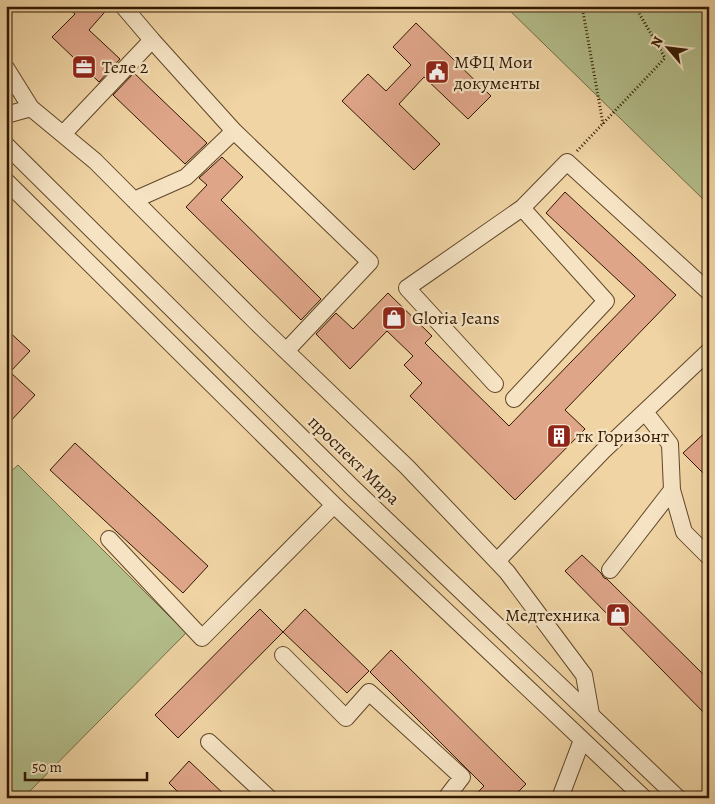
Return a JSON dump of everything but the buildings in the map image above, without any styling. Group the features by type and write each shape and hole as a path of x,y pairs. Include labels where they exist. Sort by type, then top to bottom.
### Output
{"street":[{"path":"123,6 234,131 370,262 286,351"},
{"path":"62,134 152,40"},
{"path":"6,68 31,108 95,161 406,467 507,572 584,675 591,714"},
{"path":"6,115 31,108"},
{"path":"134,200 186,177 234,131"},
{"name":"проспект Мира","path":"6,145 353,488 678,798"},
{"path":"495,384 407,288 522,208 567,162 709,292"},
{"path":"6,181 334,504 644,798"},
{"path":"514,399 606,301 522,208"},
{"path":"497,561 603,452 709,351"},
{"path":"644,412 670,444 672,490 684,532 709,557"},
{"path":"610,570 672,490"},
{"path":"109,539 202,638 334,504"},
{"path":"283,655 346,718 369,692 462,777 446,798"},
{"path":"560,798 582,740"},
{"path":"209,742 268,798"}],"path":[{"path":"582,6 603,124"},
{"path":"567,162 665,58 634,6"}],"green space":[{"path":"505,6 709,6 709,202 707,203"},
{"path":"18,465 186,633 23,798 6,798 6,476"}],"place":[{"name":"Теле 2","path":"84,67"},
{"name":"МФЦ Мои документы","path":"437,72"},
{"name":"Gloria Jeans","path":"394,318"},
{"name":"тк Горизонт","path":"559,436"},
{"name":"Медтехника","path":"618,615"}]}
